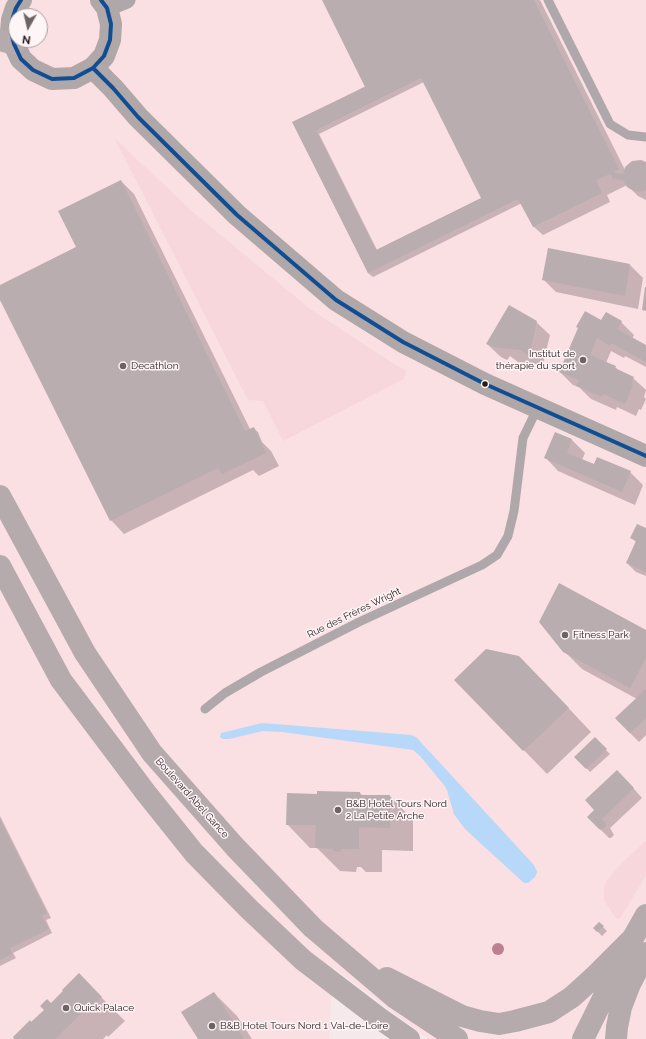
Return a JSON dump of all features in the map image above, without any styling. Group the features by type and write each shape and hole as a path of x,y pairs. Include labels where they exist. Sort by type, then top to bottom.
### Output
{"main road":[{"name":"Boulevard Abel Gance","path":"1,498 85,653 152,753 235,847 313,928 394,997 457,1039"},
{"path":"0,566 62,680 146,793 194,853 249,909 303,960 409,1039"},
{"path":"616,1039 621,1007 630,984 646,915"},
{"path":"313,928 386,978 462,1016 499,1024 523,1020 548,1012 639,945"},
{"path":"583,1039 639,945"}],"street":[{"path":"21,0 6,20 11,32 7,42 21,59 33,70 52,78 74,78 93,68 104,56 110,40 112,24 104,4 127,0"},
{"path":"93,68 113,88 138,117 237,215 336,300 404,342 485,384 646,456"}],"lane":[{"path":"548,0 610,124 628,135 646,137"},
{"name":"Rue des Frères Wright","path":"205,710 225,693 261,672 359,622 482,565 498,555 508,536 514,511 523,438 538,407"}],"shaded area":[{"path":"0,0 646,0 646,1039 428,1039 333,967 329,1039 0,1039"},
{"path":"115,139 193,212 310,309 394,364 406,370 404,379 283,441 263,401 248,400"},
{"path":"646,841 646,875 621,917 617,919 604,900 604,889 607,880 623,862"}],"water":[{"path":"262,723 411,735 416,737 534,865 537,872 535,877 528,883 524,883 465,829 454,814 447,790 444,785 420,756 413,750 282,732 263,731 229,739 223,739 220,737 221,733"}],"building":[{"path":"322,0 534,0 619,169 614,171 615,173 623,174 625,167 632,161 641,160 646,162 646,190 639,192 632,190 627,187 623,180 613,179 610,174 596,180 602,193 533,227 518,199 368,273 292,122 365,87","holes":["421,78 481,198 376,250 316,130"]},
{"name":"Decathlon","path":"121,180 245,431 254,427 266,453 222,474 218,468 110,521 0,300 0,285 76,247 58,211"},
{"path":"548,248 630,264 625,296 542,280"},
{"path":"646,287 646,311 642,310"},
{"path":"509,305 537,321 529,356 520,350 498,348 486,344"},
{"name":"Institut de thérapie du sport","path":"585,311 601,320 606,312 622,321 617,329 646,345 646,362 611,343 610,346 597,338 590,355 616,366 615,368 634,377 631,384 633,385 625,404 603,394 602,397 576,386 579,380 559,372 578,328 576,327"},
{"path":"555,432 572,439 567,453 594,464 597,457 631,471 622,492 544,458"},
{"path":"637,524 646,528 646,572 626,563 636,541 630,538"},
{"path":"559,583 646,630 646,658 630,688 563,652 539,622"},
{"path":"486,649 519,656 569,708 523,751 454,680"},
{"path":"646,689 646,718 630,733 615,718"},
{"path":"595,737 607,749 586,769 574,757"},
{"path":"617,770 634,788 602,819 606,823 606,826 601,830 587,817 594,810 585,800"},
{"name":"B&B Hotel Tours Nord 2 La Petite Arche","path":"317,791 360,792 360,795 390,795 390,828 359,827 359,849 341,849 341,852 333,851 333,849 315,848 316,825 286,825 287,793 317,794"},
{"path":"0,819 47,913 42,916 49,929 10,948 12,954 0,960"},
{"path":"599,922 604,926 597,932 593,928"},
{"name":"Quick Palace","path":"79,973 102,997 84,1014 83,1012 55,1039 14,1039 13,1037 30,1020 31,1022 44,1010 40,1006 47,999 51,1003"},
{"name":"B&B Hotel Tours Nord 1 Val-de-Loire","path":"214,992 244,1039 198,1039 181,1012"}],"transit line":[{"path":"21,0 16,8 12,20 11,32 14,44 21,59 33,70 52,79 74,78 93,68 104,56 110,40 111,24 107,8 101,0"},
{"path":"93,68 113,88 138,117 237,215 336,300 403,342 485,384 646,456"}],"place":[{"name":"Institut de thérapie du sport","path":"583,360"},
{"name":"Decathlon","path":"123,366"},
{"name":"Fitness Park","path":"565,635"},
{"name":"B&B Hotel Tours Nord 2 La Petite Arche","path":"338,810"},
{"name":"Quick Palace","path":"66,1008"},
{"name":"B&B Hotel Tours Nord 1 Val-de-Loire","path":"212,1026"}]}
